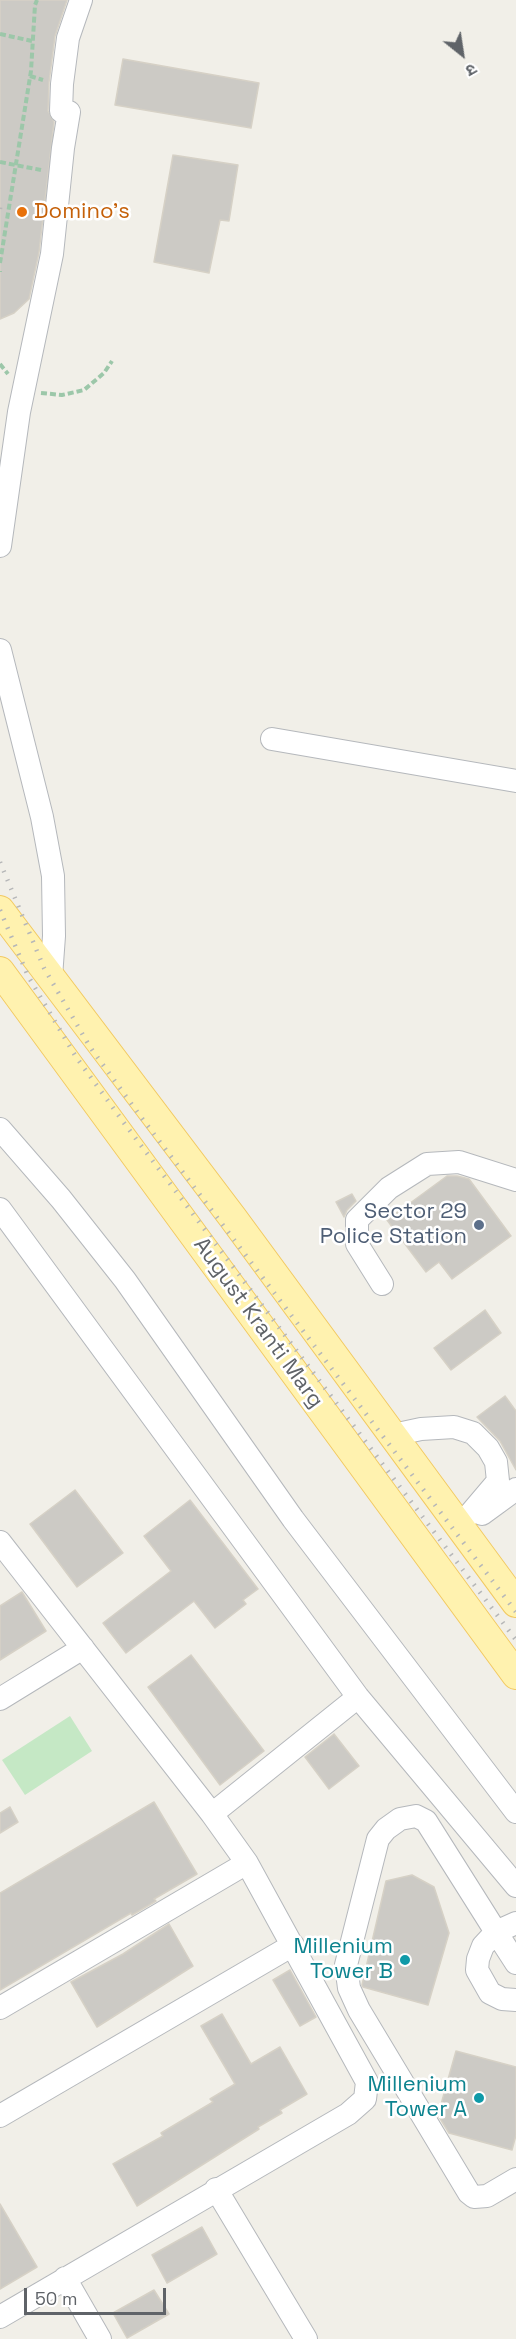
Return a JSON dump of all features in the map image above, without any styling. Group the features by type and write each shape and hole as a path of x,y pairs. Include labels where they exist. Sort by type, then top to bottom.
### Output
{"main road":[{"name":"August Kranti Marg","path":"0,910 226,1209 516,1603"},
{"name":"August Kranti Marg","path":"0,971 516,1675"}],"street":[{"path":"0,546 9,411 23,389 52,254 69,112 62,111 62,84 68,38 81,0"},
{"path":"0,650 42,817 53,876 54,936 51,977"},
{"path":"272,739 516,780"},
{"path":"0,1129 61,1199 125,1280 293,1519 516,1812"},
{"path":"382,1284 357,1244 357,1220 389,1188 427,1164 459,1162 516,1180"},
{"path":"0,1209 358,1697 516,1886"},
{"path":"393,1435 421,1429 454,1427 473,1433 488,1448 496,1462 498,1481 460,1526"},
{"path":"460,1526 516,1489"},
{"path":"0,1542 212,1814 247,1863 367,2082 364,2099 348,2114 0,2317"},
{"path":"0,1699 82,1648"},
{"path":"212,1814 358,1697"},
{"path":"516,1963 506,1927 426,1821 417,1816 407,1817 392,1824 378,1839 346,1965 349,1988 359,2010 469,2193 474,2197 487,2196 516,2179"},
{"path":"0,2008 247,1863"},
{"path":"506,1927 483,1946 477,1970 490,1993 502,1999 516,2000"},
{"path":"0,2116 293,1945"},
{"path":"216,2189 306,2339"},
{"path":"65,2278 100,2339"}],"path":[{"path":"0,263 31,70 37,0"},
{"path":"0,34 32,41"},
{"path":"0,162 50,173"},
{"path":"0,364 23,389 62,395 84,390 104,373 112,361"}],"green space":[{"path":"70,1716 92,1751 25,1795 2,1760"}],"building":[{"path":"0,0 67,0 55,36 49,82 48,111 54,122 39,252 29,299 14,313 0,319"},
{"path":"123,59 259,83 251,128 115,105"},
{"path":"173,155 238,165 229,221 220,220 209,273 154,262"},
{"name":"Sector 29 Police Station","path":"447,1176 469,1179 511,1236 452,1279 439,1262 426,1272 387,1220"},
{"path":"352,1194 356,1201 344,1217 336,1202"},
{"path":"485,1310 501,1333 451,1370 434,1348"},
{"path":"505,1396 516,1411 516,1470 500,1441 477,1417"},
{"path":"75,1490 123,1553 77,1587 30,1524"},
{"path":"190,1500 258,1589 243,1600 246,1604 215,1628 194,1601 126,1653 103,1623 171,1571 144,1536"},
{"path":"22,1592 46,1631 0,1660 0,1606"},
{"path":"191,1655 264,1751 220,1785 148,1687"},
{"path":"334,1734 359,1766 329,1789 305,1757"},
{"path":"154,1802 197,1874 154,1899 156,1901 132,1915 131,1913 0,1990 0,1893"},
{"path":"10,1807 18,1822 0,1833 0,1813"},
{"name":"Millenium Tower B","path":"412,1875 434,1887 449,1933 428,2005 362,1985 386,1881"},
{"path":"169,1924 193,1966 97,2027 71,1982 123,1954"},
{"path":"290,1970 316,2017 300,2026 273,1980"},
{"path":"222,2014 251,2064 280,2047 307,2094 280,2110 282,2113 258,2127 259,2129 137,2206 113,2164 163,2136 161,2133 213,2102 210,2099 235,2084 201,2026"},
{"name":"Millenium Tower A","path":"456,2051 516,2067 516,2135 512,2150 449,2133 438,2115"},
{"path":"0,2204 37,2267 0,2289"},
{"path":"202,2227 217,2254 167,2283 152,2255"},
{"path":"154,2290 169,2314 127,2338 113,2313"}],"railway":[{"path":"0,209 1,201"},
{"path":"0,862 44,968 90,1047 516,1612"},
{"path":"0,910 28,976 76,1057 516,1640"}],"place":[{"name":"Domino's","path":"22,212"},
{"name":"Sector 29 Police Station","path":"479,1225"},
{"name":"Millenium Tower B","path":"405,1960"},
{"name":"Millenium Tower A","path":"479,2098"}]}
